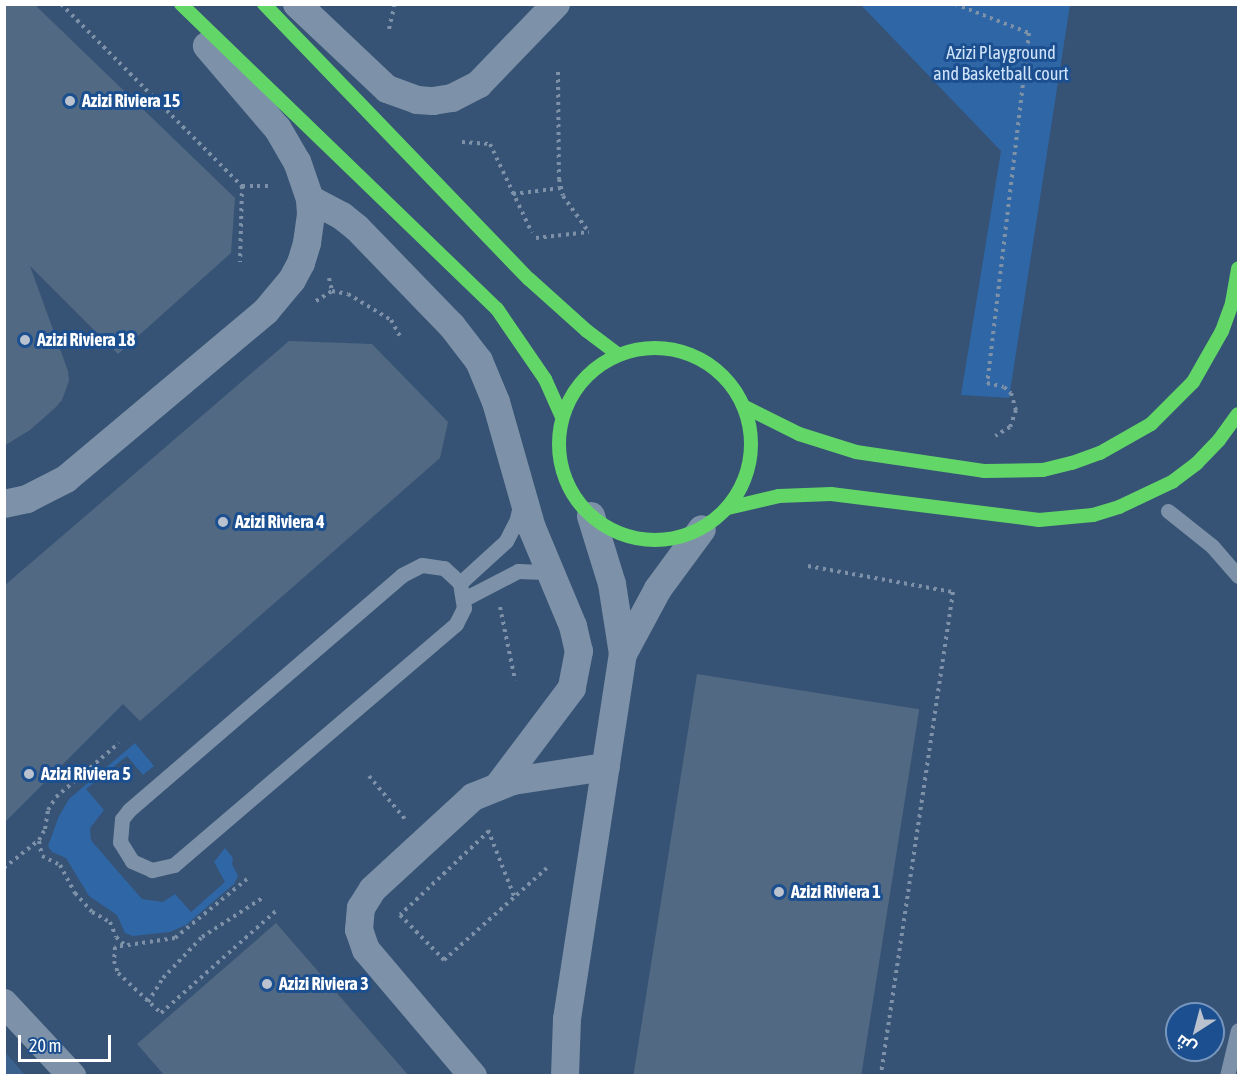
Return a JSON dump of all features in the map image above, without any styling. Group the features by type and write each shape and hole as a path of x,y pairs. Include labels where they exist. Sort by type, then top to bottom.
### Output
{"street":[{"path":"4,504 27,499 66,479 280,297 292,280 307,243 310,199 297,162 282,136 215,56 179,4"},
{"path":"179,4 497,309 545,379 562,417"},
{"path":"264,4 529,279 579,325 618,354"},
{"path":"297,4 387,89 401,96 433,101 452,98 479,84 555,4"},
{"path":"310,199 342,216 357,228 466,343 489,381 521,496 577,638 579,651 576,677 566,700 499,785"},
{"path":"745,407 798,434 856,452 984,471 1034,471 1072,463 1109,449 1151,423 1192,382 1222,331 1232,303 1239,269"},
{"path":"623,654 658,589 702,529 728,508 741,491 752,449 751,428 745,407 734,388 720,372 702,359 682,351 661,347 639,348 618,354 599,365 583,379 562,417 559,438 560,460 566,481 591,516 607,527 644,540 664,540 702,529"},
{"path":"728,508 779,496 831,494 1039,520 1093,515 1119,507 1172,482 1212,448 1239,414"},
{"path":"565,1076 567,1019 623,654 612,584 591,516"},
{"path":"473,1076 366,950 359,930 361,908 373,889 473,797 499,785 606,767"},
{"path":"4,1003 72,1076"}],"lane":[{"path":"460,583 506,541 517,519 521,496"},
{"path":"1168,511 1212,546 1239,576"},
{"path":"433,565 453,574 460,583 464,598 461,616 450,630 174,865 164,869 141,867 124,852 120,830 129,810 402,575 411,568 433,565"},
{"path":"464,598 518,571 551,572"},
{"path":"1227,1076 1239,1030"}],"path":[{"path":"61,4 242,186 270,186"},
{"path":"389,29 395,4"},
{"path":"956,4 1029,33 987,383 1004,387 1011,393 1016,410 1010,427 995,436 987,437"},
{"path":"462,142 490,144 534,238 589,232 568,204 561,188 558,72"},
{"path":"240,262 242,186"},
{"path":"513,194 561,188"},
{"path":"310,306 332,291 348,294 391,320 400,336"},
{"path":"808,566 953,592 881,1076"},
{"path":"495,581 515,680"},
{"path":"119,743 56,797 48,810 45,829 38,845 42,856 60,865 79,898 92,912 110,922 116,937 126,946"},
{"path":"369,776 410,824"},
{"path":"486,825 514,896"},
{"path":"489,831 400,915 444,960 547,868"},
{"path":"4,868 39,840"},
{"path":"247,879 176,938 115,947 115,967 122,978 161,1013 276,911"},
{"path":"148,1002 163,978 202,937 264,897"}],"green space":[{"name":"Azizi Playground and Basketball court","path":"861,5 1070,5 1009,398 961,395 1001,151"},
{"path":"135,743 154,766 143,775 127,756 86,789 104,810 90,828 91,840 142,899 163,902 175,894 191,912 225,882 214,862 225,848 233,858 232,864 238,876 234,884 186,925 170,932 133,936 125,933 117,915 89,896 66,858 52,852 48,846 59,816 69,799"}],"shaded area":[{"path":"5,1052 25,1075 5,1075"}],"building":[{"name":"Azizi Riviera 15","path":"4,4 34,4 235,198 231,253 118,354 30,266 68,371 69,381 62,400 55,408 30,430 4,446"},
{"name":"Azizi Riviera 4","path":"289,341 372,344 448,422 440,458 140,721 123,704 4,823 4,586"},
{"name":"Azizi Riviera 1","path":"697,674 919,709 861,1076 633,1075"},
{"name":"Azizi Riviera 3","path":"276,923 409,1076 165,1076 137,1044"}],"traffic: fast":[{"path":"181,4 497,309 545,379 562,417"},
{"path":"264,4 529,279 587,331 618,354"},
{"path":"745,407 799,434 856,452 984,471 1043,470 1072,463 1100,453 1151,424 1193,382 1222,331 1232,303 1238,269"},
{"path":"646,348 664,348 692,355 709,364 723,376 735,390 744,407 751,444 744,481 735,498 723,512 709,524 692,533 664,540 646,540 618,533 601,524 575,498 563,472 559,453 559,435 566,407 575,390 601,364 627,352 646,348"},
{"path":"728,508 779,496 831,494 1039,520 1093,515 1119,507 1172,482 1197,463 1219,440 1238,414"}],"place":[{"name":"Azizi Riviera 15","path":"70,101"},
{"name":"Azizi Riviera 18","path":"25,340"},
{"name":"Azizi Riviera 4","path":"223,522"},
{"name":"Azizi Riviera 5","path":"29,774"},
{"name":"Azizi Riviera 1","path":"779,892"},
{"name":"Azizi Riviera 3","path":"267,984"}]}
